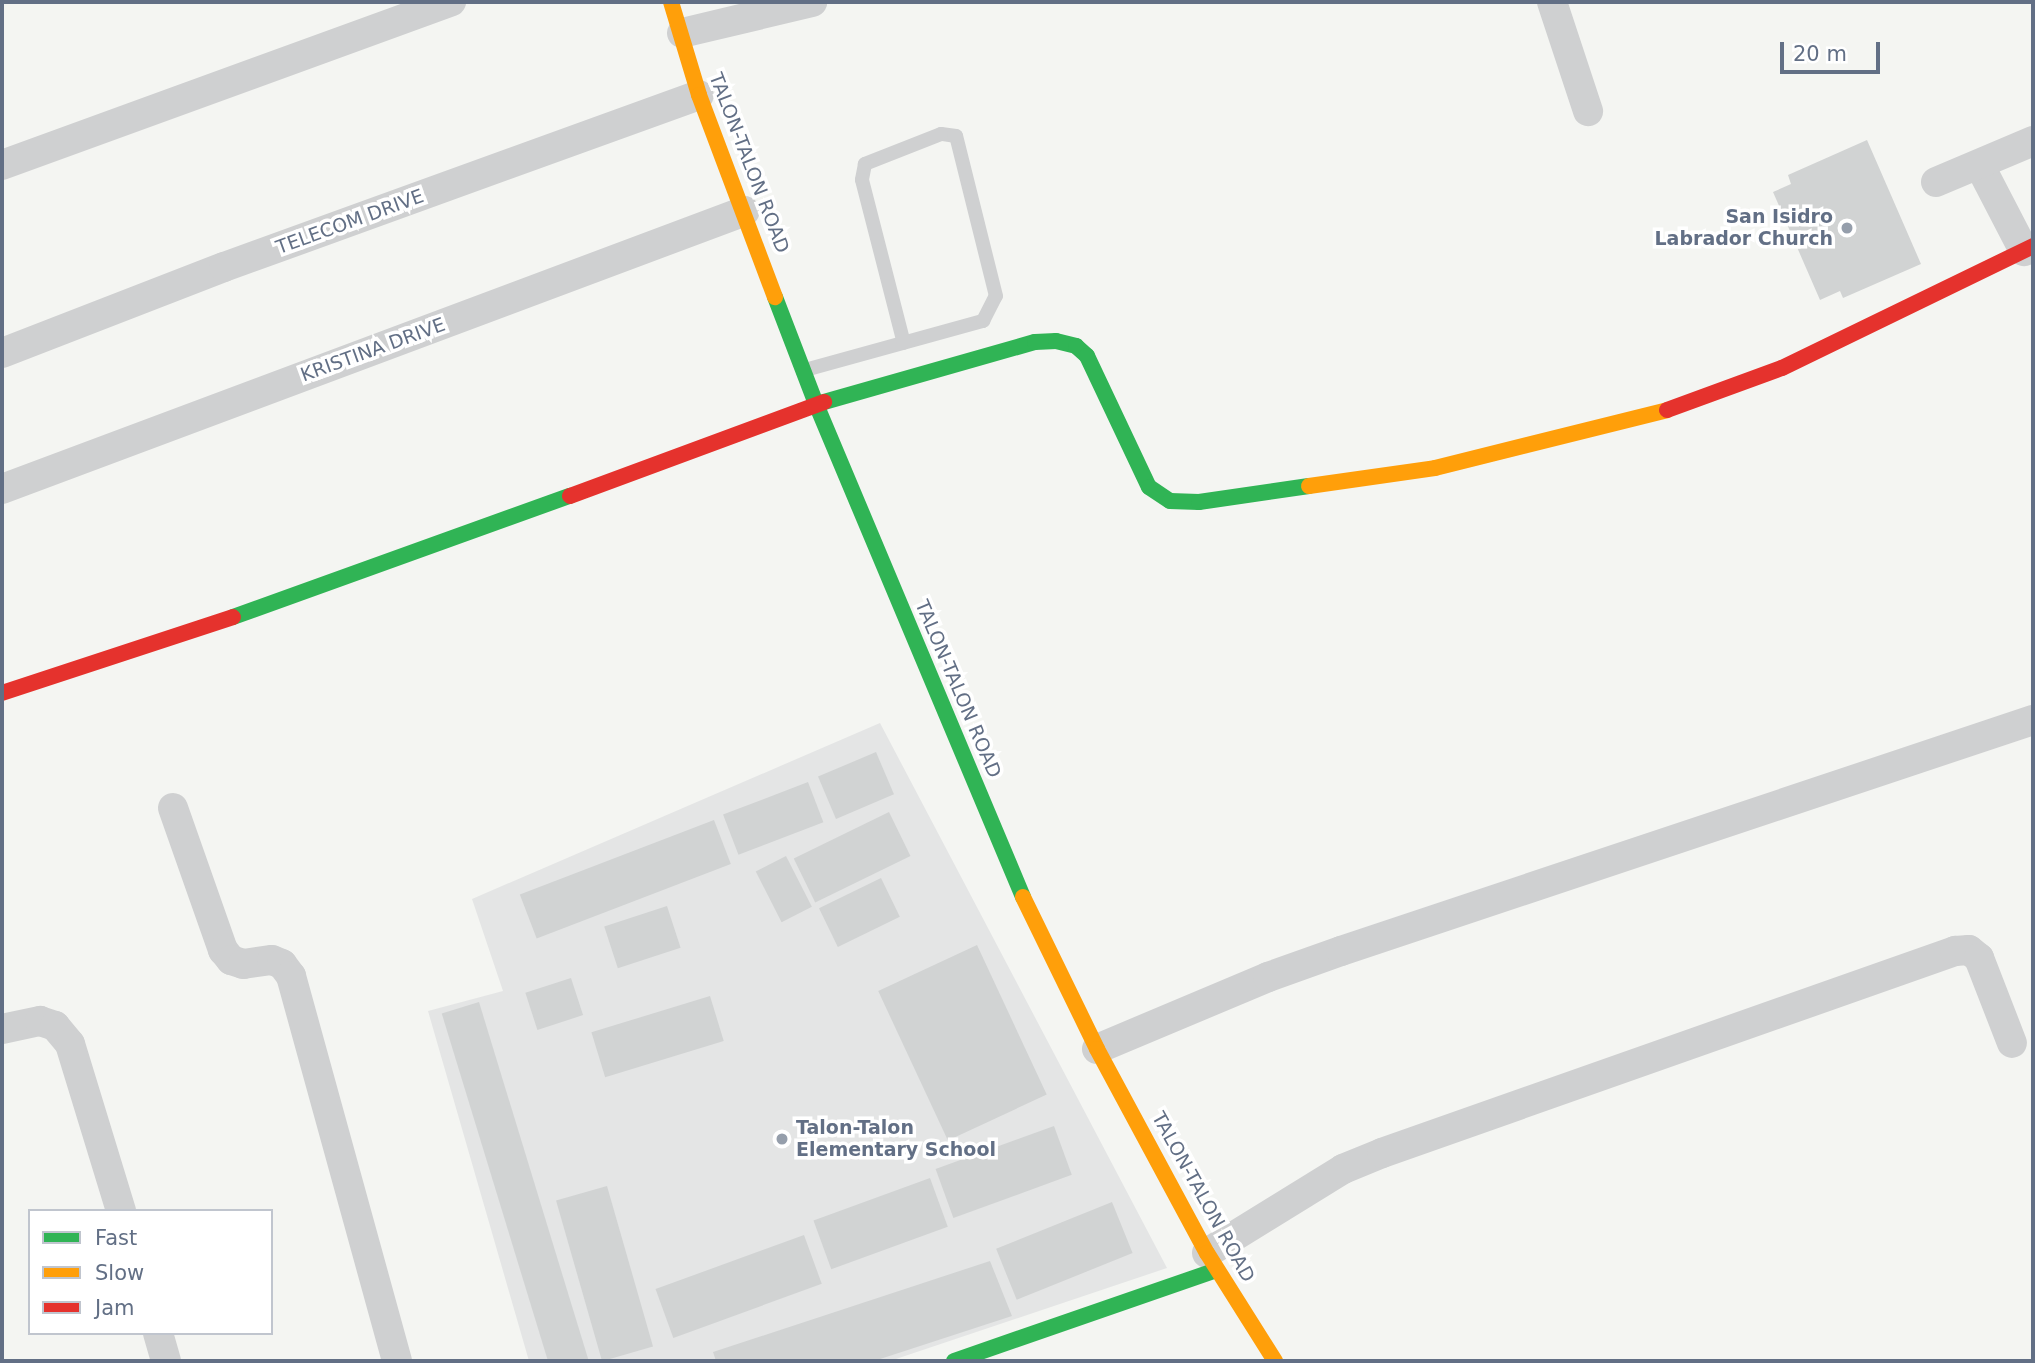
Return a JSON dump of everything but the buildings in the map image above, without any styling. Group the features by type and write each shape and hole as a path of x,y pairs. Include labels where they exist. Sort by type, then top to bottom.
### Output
{"street":[{"path":"2,165 451,2"},
{"name":"TALON-TALON ROAD","path":"671,2 699,95 816,404 1016,883 1097,1049 1212,1262 1275,1361"},
{"path":"682,33 812,2"},
{"path":"1552,2 1588,111"},
{"name":"TELECOM DRIVE","path":"2,353 224,267 699,95"},
{"path":"1936,182 1980,166 2033,141"},
{"path":"2,693 250,611 520,515 816,404 1035,342 1056,341 1076,346 1087,356 1150,487 1170,501 1199,502 1435,468 1674,408 1782,368 2028,249 1980,166"},
{"name":"KRISTINA DRIVE","path":"2,489 745,211"},
{"path":"1097,1049 1268,977 1340,951 2033,720"},
{"path":"173,808 223,950 231,960 243,964 272,960 282,964 291,976 397,1361"},
{"path":"954,1361 1212,1262 1324,1180 1382,1153 1955,951 1969,950 1979,958 2012,1043"},
{"path":"2,1030 40,1021 55,1026 70,1044 120,1209"},
{"path":"159,1335 166,1361"}],"lane":[{"path":"805,370 904,343 983,321 996,296 956,136 941,134 865,164 862,180 904,343"}],"shaded area":[{"name":"Talon-Talon Elementary School","path":"880,723 1167,1268 890,1361 529,1361 428,1011 503,991 472,899"}],"traffic: fast":[{"path":"775,297 816,404 1023,897"},
{"path":"824,402 1035,342 1056,341 1076,346 1087,356 1149,487 1170,501 1199,502 1309,486"},
{"path":"233,617 570,496"},
{"path":"954,1361 1217,1270"}],"traffic: slow":[{"path":"671,2 699,95 775,297"},
{"path":"1309,486 1435,468 1667,410"},
{"path":"1023,897 1097,1049 1207,1253 1275,1361"}],"traffic: jam":[{"path":"1667,410 1782,368 2033,246"},
{"path":"570,496 824,402"},
{"path":"2,693 233,617"}],"place":[{"name":"San Isidro Labrador Church","path":"1847,228"},
{"name":"Talon-Talon Elementary School","path":"782,1139"}]}
